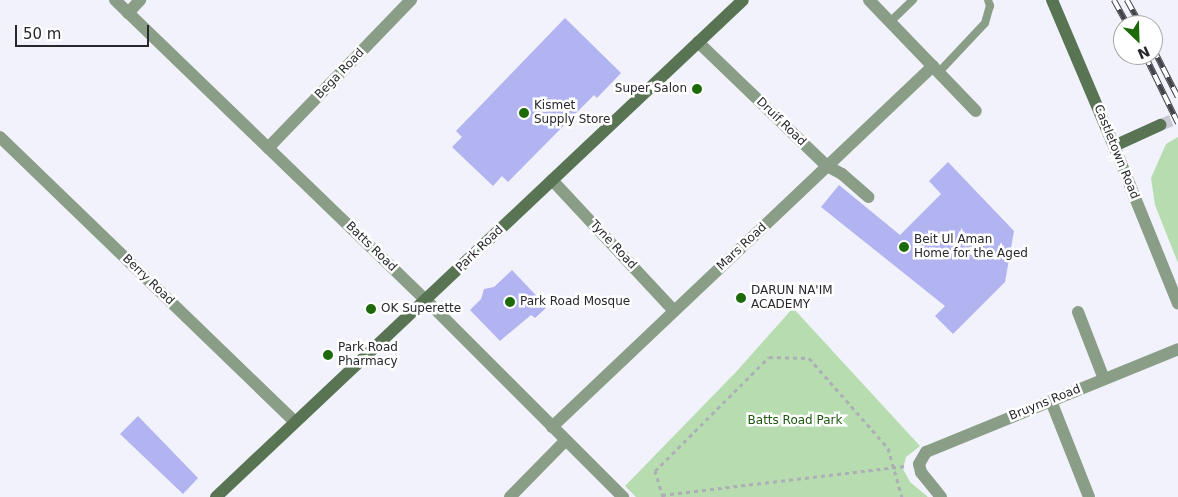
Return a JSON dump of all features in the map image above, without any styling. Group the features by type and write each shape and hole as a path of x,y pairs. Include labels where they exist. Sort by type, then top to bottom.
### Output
{"street":[{"name":"Batts Road","path":"115,0 426,300 623,497"},
{"path":"128,13 140,0"},
{"name":"Bega Road","path":"268,148 411,0"},
{"name":"Park Road","path":"216,497 743,0"},
{"path":"869,0 976,112"},
{"name":"Castletown Road","path":"1052,0 1178,304"},
{"name":"Druif Road","path":"698,42 827,166 842,174 868,197"},
{"name":"Mars Road","path":"552,427 827,166 936,69"},
{"path":"1114,146 1160,125"},
{"name":"Berry Road","path":"0,137 295,422"},
{"name":"Tyne Road","path":"552,180 674,311"},
{"path":"1078,312 1104,379"},
{"name":"Bruyns Road","path":"919,464 931,450 1178,349"},
{"path":"1051,401 1088,497"},
{"path":"510,497 565,441"},
{"path":"919,464 924,477 941,497"}],"lane":[{"path":"890,22 913,0"},
{"path":"936,69 985,23 990,6 988,0"}],"path":[{"path":"902,497 893,467 888,448 809,358 769,357 655,471 663,496 893,467 919,464"}],"green space":[{"path":"1178,137 1178,263 1155,205 1151,178 1166,144"},
{"name":"Batts Road Park","path":"793,308 920,446 906,457 903,469 910,482 928,497 636,497 625,486 736,372"}],"building":[{"name":"Kismet Supply Store","path":"565,18 621,73 597,98 594,95 508,182 502,176 493,186 452,147 462,137 456,131"},
{"name":"Beit Ul Aman Home for the Aged","path":"948,162 1014,231 1005,282 953,334 935,316 945,306 821,207 839,185 900,235 941,194 929,181"},
{"name":"Park Road Mosque","path":"512,270 547,307 535,318 531,315 500,341 470,310 481,299 484,289 494,287"},
{"path":"138,416 198,478 183,494 120,434"}],"tunnel":[{"path":"1160,125 1178,118"}],"railway":[{"path":"1114,0 1122,15"},
{"path":"1127,0 1135,15"},
{"path":"1150,65 1178,123"},
{"path":"1162,65 1178,97"}],"place":[{"name":"Super Salon","path":"697,89"},
{"name":"Kismet Supply Store","path":"524,113"},
{"name":"Beit Ul Aman Home for the Aged","path":"904,247"},
{"name":"DARUN NA'IM ACADEMY","path":"741,298"},
{"name":"Park Road Mosque","path":"510,302"},
{"name":"OK Superette","path":"371,309"},
{"name":"Park Road Pharmacy","path":"328,355"}]}
